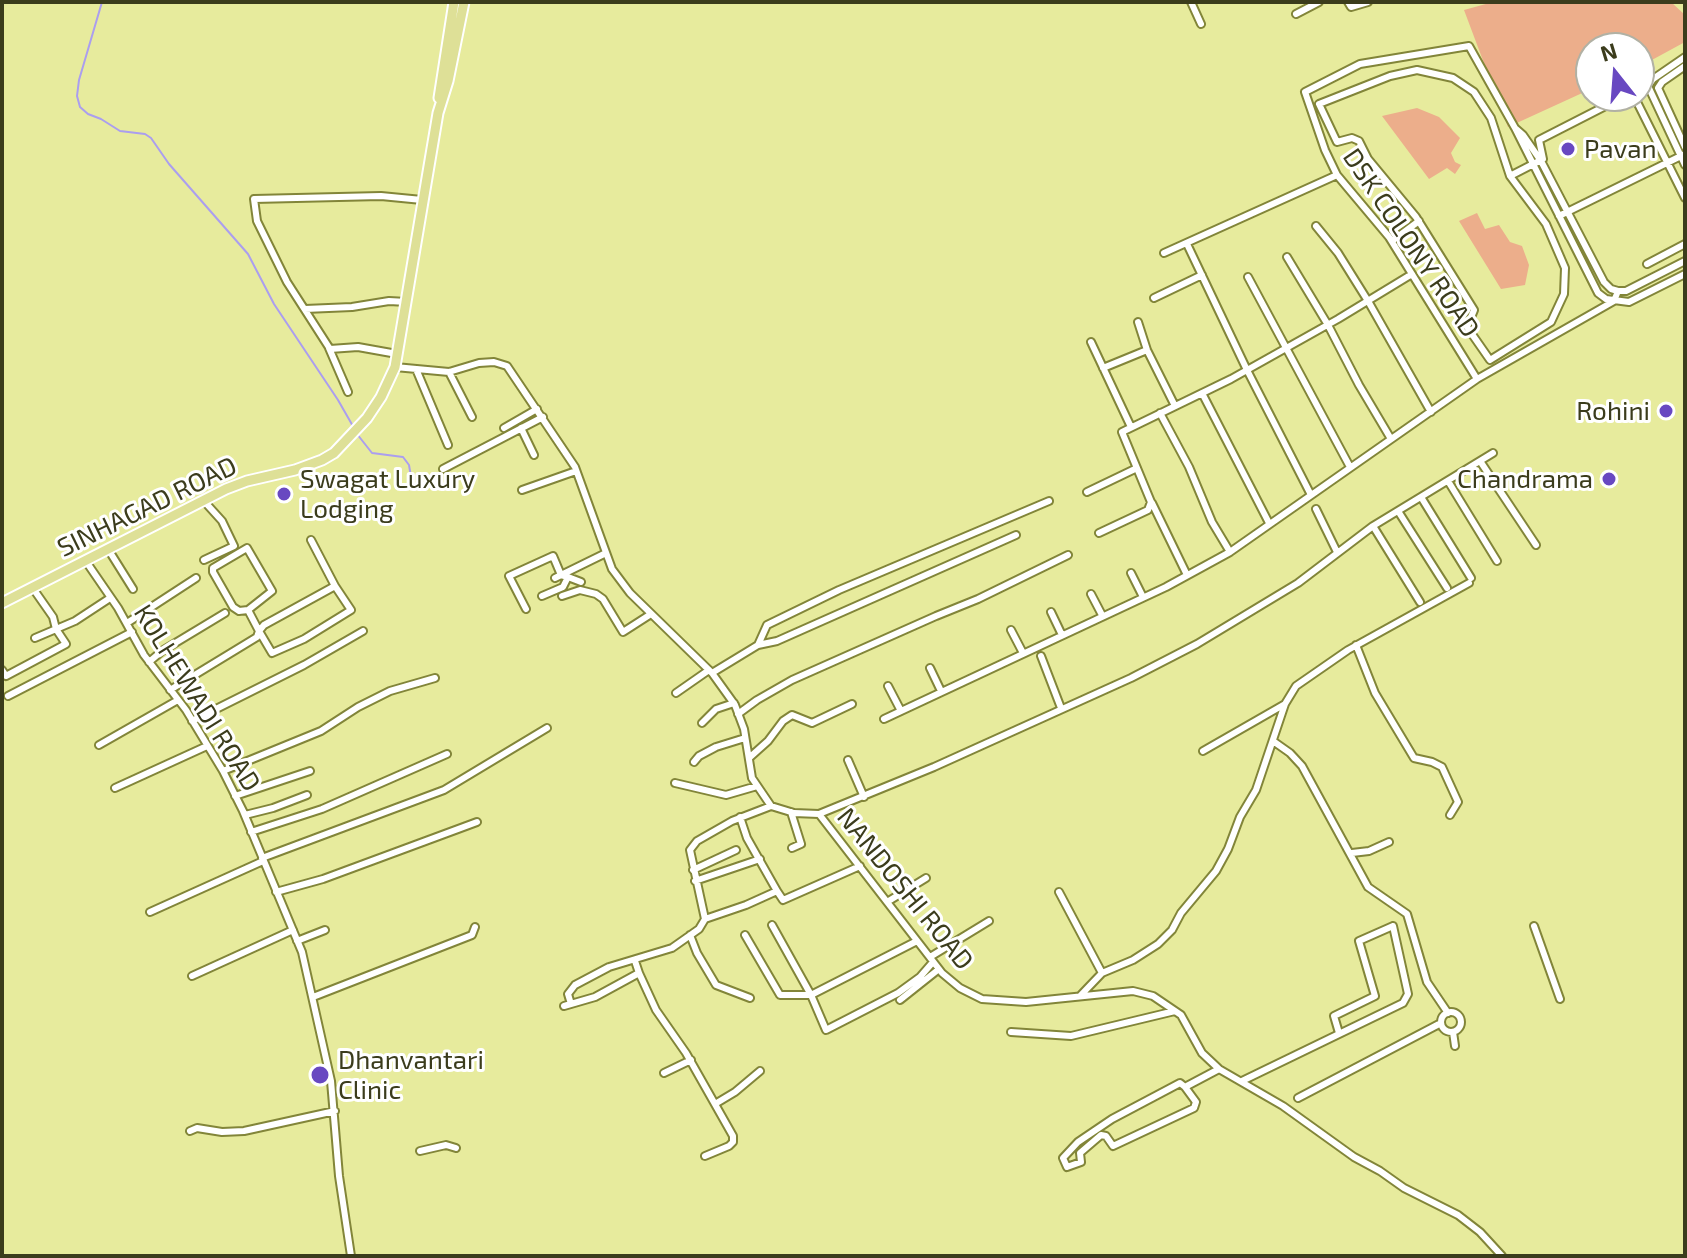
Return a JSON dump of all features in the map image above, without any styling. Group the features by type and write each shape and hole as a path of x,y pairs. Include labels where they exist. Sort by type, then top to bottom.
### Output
{"main road":[{"name":"SINHAGAD ROAD","path":"2,603 203,500 247,481 310,466 334,453 367,418 395,367 454,2"},
{"name":"SINHAGAD ROAD","path":"438,113 448,81 464,2"}],"street":[{"path":"1191,2 1201,24"},
{"path":"1296,14 1319,2"},
{"path":"1348,2 1351,7 1368,2"},
{"name":"DSK COLONY ROAD","path":"1477,379 1392,241 1337,175 1305,92 1360,64 1469,46 1515,128 1598,293 1614,301"},
{"path":"1655,78 1685,57"},
{"path":"1655,85 1685,66"},
{"path":"1405,72 1437,73 1453,78 1474,92 1491,118 1510,176 1546,224 1563,258 1566,279 1564,294 1551,322 1490,360 1467,327 1474,310 1419,221 1368,159 1359,141 1352,138 1337,142 1319,104 1405,72"},
{"path":"1655,81 1660,85 1685,147"},
{"path":"1655,100 1685,165"},
{"path":"1510,176 1544,158 1539,140 1594,112"},
{"path":"1642,112 1685,198"},
{"name":"DSK COLONY ROAD","path":"1515,128 1541,161 1604,282 1618,291"},
{"path":"1559,216 1683,155"},
{"path":"1164,253 1337,175"},
{"path":"348,392 329,348 287,282 257,221 254,199 381,196 422,200"},
{"path":"1392,241 1419,221"},
{"path":"1316,226 1338,253 1368,301 1431,412"},
{"path":"1187,244 1311,495"},
{"path":"1647,264 1685,244"},
{"path":"1287,257 1391,439"},
{"path":"1614,301 1618,291 1626,291 1685,261"},
{"path":"1187,575 1151,502 1122,432 1247,370 1412,274"},
{"path":"884,719 1143,597 1230,552 1477,379 1614,301 1629,302 1685,274"},
{"path":"1154,298 1202,275"},
{"path":"1248,277 1350,467"},
{"path":"305,309 407,302"},
{"path":"1138,322 1147,350 1175,406"},
{"path":"1091,342 1131,427"},
{"path":"329,348 358,347 397,354"},
{"path":"1103,368 1147,350"},
{"path":"395,367 449,372 479,363 494,362 507,366 576,471 612,569 630,593 711,672 734,703 745,738 752,778 771,806 740,817 697,841 690,850 705,919"},
{"path":"416,369 448,445"},
{"path":"449,372 472,417"},
{"path":"1202,393 1269,523"},
{"path":"504,428 537,409"},
{"path":"1160,413 1189,467 1212,522 1230,552"},
{"path":"443,469 543,417"},
{"path":"521,428 534,455"},
{"path":"819,814 1131,678 1197,644 1298,583 1373,526 1493,453"},
{"path":"1480,461 1536,545"},
{"path":"1087,492 1137,468"},
{"path":"522,490 576,471"},
{"path":"1448,481 1497,561"},
{"path":"1080,996 1102,973 1133,960 1158,944 1193,902 1228,849 1240,817 1256,790 1285,704 1296,686 1356,645 1470,580 1421,497"},
{"path":"203,500 222,521 234,546 204,560"},
{"path":"758,645 767,625 839,590 1049,501"},
{"path":"1099,533 1148,510 1151,502"},
{"path":"1316,509 1337,552"},
{"path":"1398,511 1447,588"},
{"path":"1373,526 1420,602"},
{"path":"676,693 758,645 777,641 1016,535"},
{"path":"248,610 272,653 351,610 311,540"},
{"path":"247,548 272,591 248,610 239,611 233,607 213,572 213,568 247,548"},
{"path":"108,549 133,589"},
{"path":"542,596 606,553"},
{"path":"738,714 792,680 978,599 1068,555"},
{"path":"526,609 509,576 553,556 560,583"},
{"name":"KOLHEWADI ROAD","path":"85,560 223,771 245,815 293,930 313,997 331,1081 339,1176 351,1256"},
{"path":"1131,573 1143,597"},
{"path":"127,623 196,578"},
{"path":"560,583 581,582"},
{"path":"560,583 603,599 623,632 651,614"},
{"path":"170,690 257,637 264,625 335,586"},
{"path":"2,670 6,676 66,644 56,629 53,617 32,587"},
{"path":"1091,594 1102,615"},
{"path":"35,638 75,621 110,598"},
{"path":"1051,612 1062,635"},
{"path":"149,662 225,613"},
{"path":"1011,630 1023,653"},
{"path":"192,721 304,665 363,631"},
{"path":"8,696 132,632"},
{"path":"1356,645 1375,693 1414,758 1442,767 1458,802 1450,815"},
{"path":"1041,656 1061,708"},
{"path":"930,668 941,691"},
{"path":"223,771 321,731 390,691 435,678"},
{"path":"888,686 901,711"},
{"path":"99,745 178,700"},
{"path":"702,723 716,709 734,703"},
{"path":"749,758 792,715 812,723 852,704"},
{"path":"1203,751 1285,704"},
{"path":"150,912 262,859 444,790 547,728"},
{"path":"694,762 716,747 745,738"},
{"path":"1273,741 1302,766 1368,887 1407,914 1427,982 1448,1013 1457,1015 1461,1020 1458,1029 1453,1032"},
{"path":"115,788 207,746"},
{"path":"251,832 322,809 447,754"},
{"path":"848,760 864,797"},
{"path":"235,796 310,771"},
{"path":"675,783 726,795 757,786"},
{"path":"245,815 307,795"},
{"name":"NANDOSHI ROAD","path":"771,806 791,812 819,814 939,969 960,988 982,999 1026,1002 1133,991 1153,996 1181,1015 1202,1053 1219,1069 1283,1106 1354,1157 1414,1194 1458,1215 1480,1232 1502,1256"},
{"path":"791,812 801,844 792,848"},
{"path":"740,817 747,838 783,900 860,866"},
{"path":"276,892 323,879 477,822"},
{"path":"1352,853 1369,851 1389,842"},
{"path":"693,870 736,850"},
{"path":"695,881 760,859"},
{"path":"887,902 926,878"},
{"path":"639,973 595,997 568,1005 568,994 575,985 609,967 672,948 699,929 705,919 777,891"},
{"path":"1059,892 1102,973"},
{"path":"772,925 811,995 826,1030 898,993 920,977 932,959 989,921"},
{"path":"1242,1081 1407,1000 1393,926 1359,941 1375,996 1334,1016 1339,1033"},
{"path":"1534,926 1560,999"},
{"path":"313,997 472,935 475,927"},
{"path":"192,976 293,930"},
{"path":"297,941 325,930"},
{"path":"690,935 716,985 750,998"},
{"path":"745,935 780,995 811,995 917,941"},
{"path":"638,960 639,973 656,1010 691,1060 733,1142 705,1156"},
{"path":"900,1000 939,969"},
{"path":"1011,1032 1071,1036 1175,1011"},
{"path":"1298,1098 1441,1023 1448,1013"},
{"path":"1441,1023 1444,1029 1453,1032"},
{"path":"1453,1032 1455,1046"},
{"path":"664,1073 691,1060"},
{"path":"1185,1087 1219,1069"},
{"path":"715,1104 760,1071"},
{"path":"1180,1083 1185,1087 1196,1102 1194,1108 1116,1145 1111,1145 1106,1136 1101,1135 1080,1153 1081,1162 1067,1167 1063,1158 1094,1130 1180,1083"},
{"path":"190,1131 197,1128 244,1131 335,1111"},
{"path":"420,1151 446,1145 456,1148"}],"shaded area":[{"path":"1493,2 1671,2 1685,15 1685,42 1655,58 1655,32 1575,32 1575,96 1508,127 1464,10"},
{"path":"1417,108 1439,117 1460,138 1451,153 1455,162 1461,165 1455,174 1447,168 1429,179 1382,116"},
{"path":"1477,213 1485,229 1499,225 1510,242 1522,246 1529,265 1525,285 1501,289 1459,221"}],"waterway":[{"path":"102,2 79,80 77,96 80,107 120,131 145,134 151,138 169,164 248,254 274,304 354,428"},
{"path":"357,434 372,453 403,457 409,465 411,477"}],"place":[{"name":"Pavan","path":"1568,149"},
{"name":"Rohini","path":"1666,411"},
{"name":"Chandrama","path":"1609,479"},
{"name":"Swagat Luxury Lodging","path":"284,494"},
{"name":"Dhanvantari Clinic","path":"320,1075"}]}
